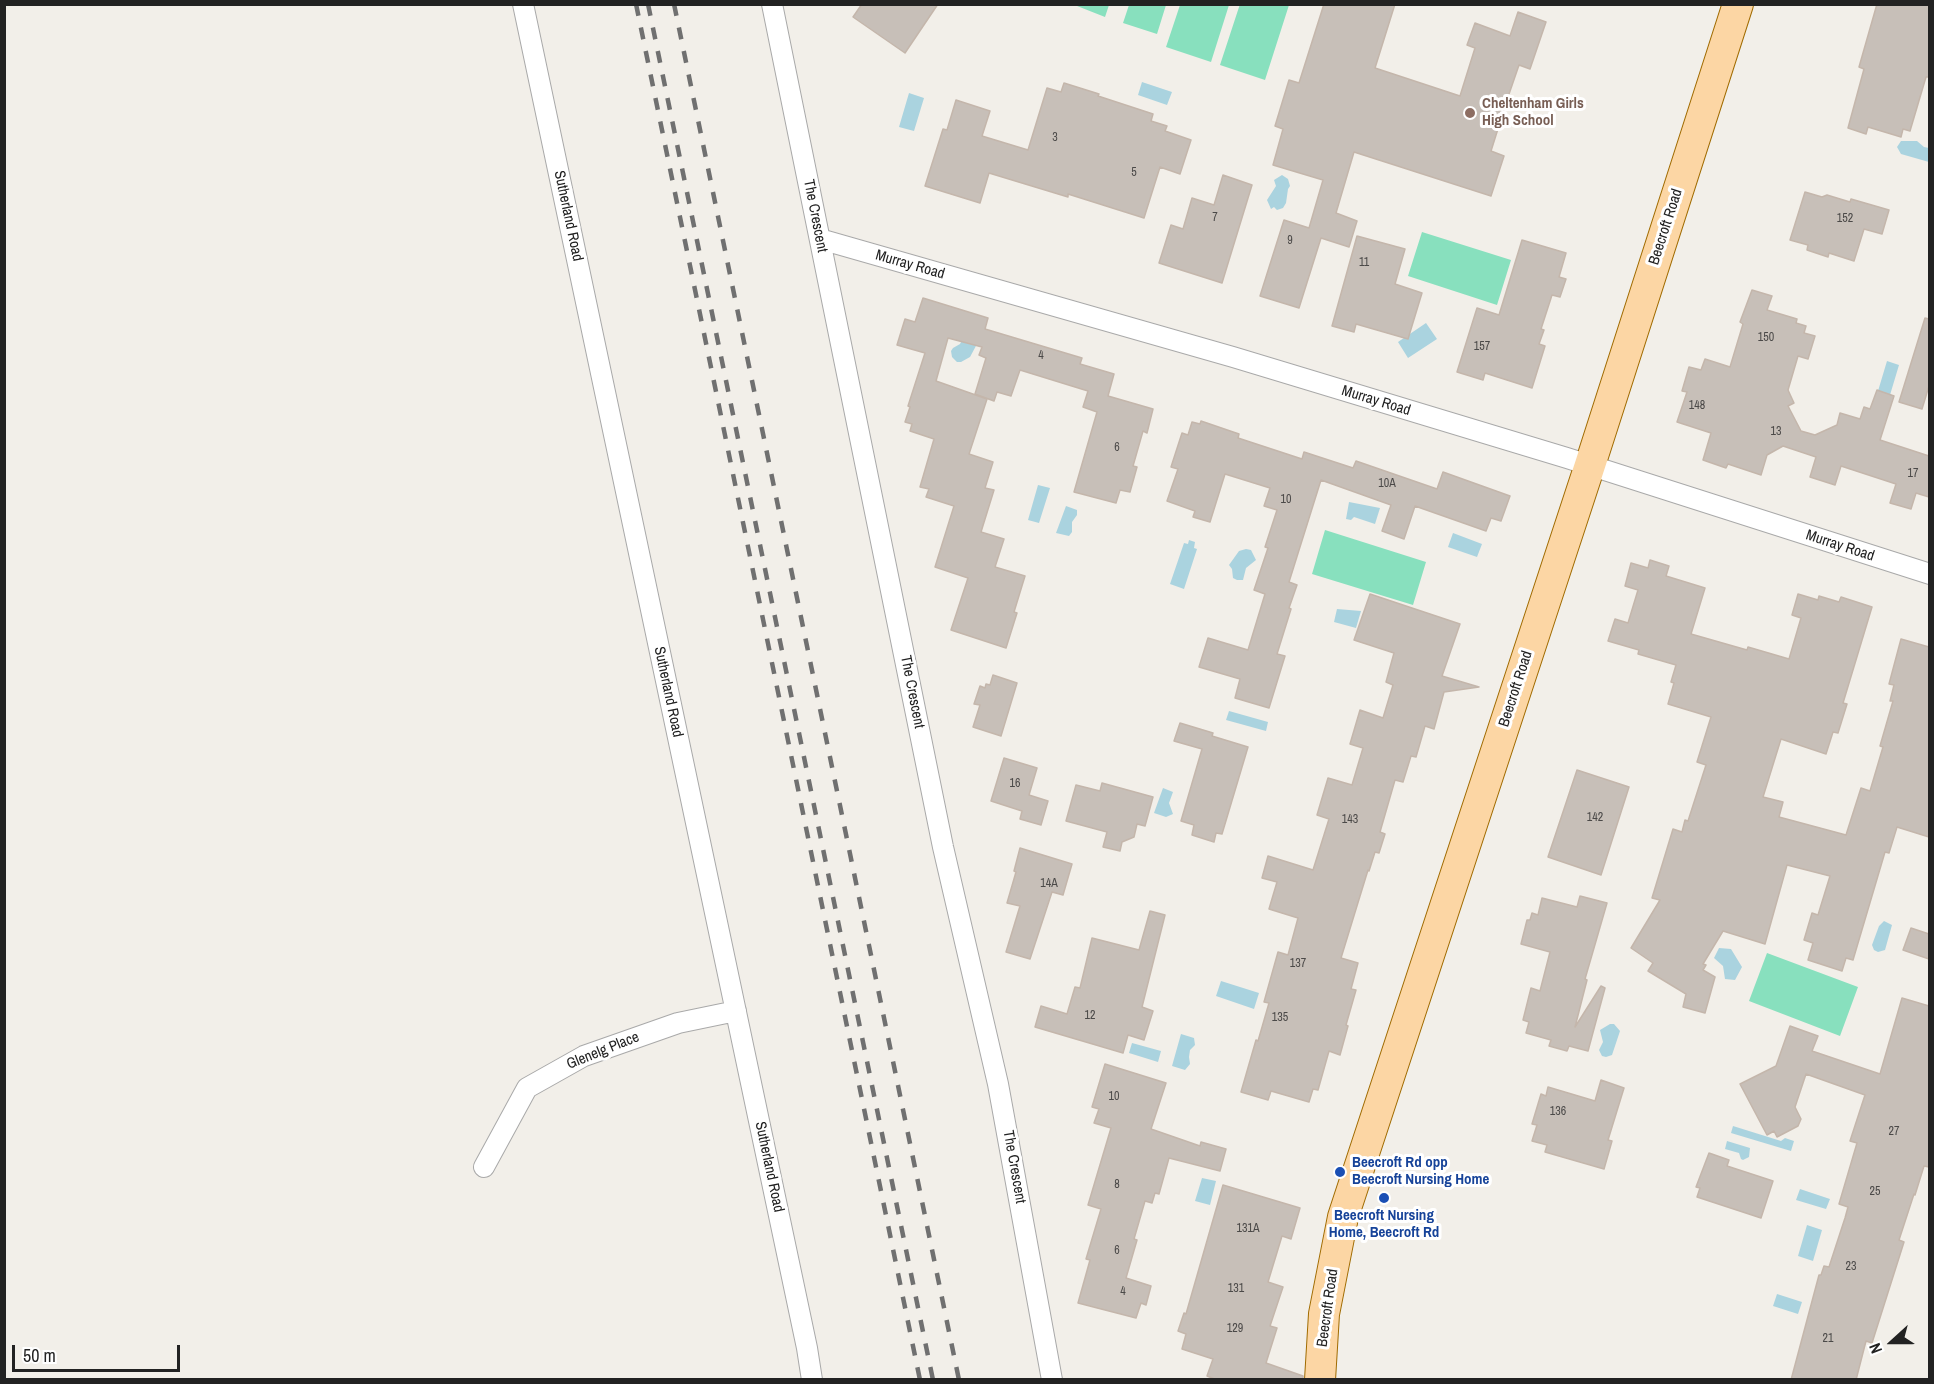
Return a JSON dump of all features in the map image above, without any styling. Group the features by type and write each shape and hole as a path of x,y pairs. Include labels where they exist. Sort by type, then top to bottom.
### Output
{"main road":[{"name":"Beecroft Road","path":"1320,1380 1324,1314 1343,1217 1590,465 1738,4"}],"street":[{"name":"Sutherland Road","path":"523,4 812,1380"},
{"name":"The Crescent","path":"772,4 941,838 998,1084 1052,1380"},
{"name":"Murray Road","path":"820,239 1233,357 1590,465 1929,574"},
{"name":"Glenelg Place","path":"484,1167 527,1088 584,1056 678,1023 736,1011"}],"green space":[{"path":"1072,4 1109,4 1109,5 1105,17"},
{"path":"1240,4 1289,5 1265,80 1220,65"},
{"path":"1129,5 1166,5 1157,34 1123,23"},
{"path":"1180,5 1229,5 1211,62 1166,47"},
{"path":"1422,232 1511,260 1497,305 1408,276"},
{"path":"1325,530 1426,562 1413,605 1312,574"},
{"path":"1767,953 1858,987 1840,1036 1749,1001"}],"water":[{"path":"1142,82 1172,92 1167,105 1138,95"},
{"path":"909,93 924,98 914,131 899,127"},
{"path":"1901,141 1917,141 1929,148 1929,162 1901,154 1897,147"},
{"path":"1282,175 1288,179 1290,186 1286,203 1283,208 1271,209 1267,200 1276,186 1274,180"},
{"path":"1426,323 1437,339 1408,358 1398,342"},
{"path":"963,338 977,344 970,357 957,362 952,357 951,351 960,344"},
{"path":"1887,361 1899,365 1890,395 1878,391"},
{"path":"1038,485 1050,488 1039,523 1028,520"},
{"path":"1349,502 1380,508 1375,524 1354,517 1351,520 1346,519"},
{"path":"1066,506 1077,510 1069,536 1056,533"},
{"path":"1453,533 1482,544 1477,557 1448,547"},
{"path":"1189,540 1195,542 1194,548 1197,549 1184,589 1170,584 1184,543 1188,544"},
{"path":"1251,550 1256,560 1246,568 1243,580 1237,580 1233,578 1229,565 1239,551"},
{"path":"1337,609 1361,611 1356,628 1334,622"},
{"path":"1229,711 1268,722 1266,731 1226,720"},
{"path":"1163,788 1173,792 1169,803 1173,814 1166,817 1154,813"},
{"path":"1884,921 1892,925 1885,950 1878,952 1872,945 1879,926"},
{"path":"1719,948 1731,949 1742,967 1735,980 1725,979 1723,966 1714,958"},
{"path":"1221,981 1259,993 1254,1009 1216,996"},
{"path":"1614,1024 1620,1031 1612,1055 1606,1057 1602,1056 1599,1050 1603,1042 1600,1030"},
{"path":"1181,1034 1194,1038 1195,1045 1190,1050 1190,1064 1185,1070 1172,1066"},
{"path":"1132,1043 1161,1051 1158,1062 1129,1053"},
{"path":"1733,1126 1781,1141 1785,1138 1794,1141 1791,1151 1731,1133"},
{"path":"1727,1141 1750,1148 1749,1157 1743,1160 1739,1153 1725,1149"},
{"path":"1202,1178 1216,1181 1210,1205 1195,1201"},
{"path":"1800,1189 1830,1199 1826,1209 1796,1200"},
{"path":"1807,1225 1822,1230 1813,1261 1798,1256"},
{"path":"1777,1294 1802,1302 1798,1314 1773,1306"}],"building":[{"path":"862,4 938,4 905,53 853,17"},
{"path":"1324,4 1395,4 1375,68 1460,96 1475,48 1467,45 1475,23 1510,36 1518,12 1546,22 1530,69 1519,65 1508,97 1491,151 1504,156 1491,196 1354,152 1336,213 1357,221 1349,247 1321,238 1299,308 1260,296 1284,220 1309,228 1323,180 1273,165 1283,129 1275,126 1289,80 1299,83"},
{"path":"1877,4 1929,4 1929,77 1926,77 1910,131 1903,129 1901,137 1868,127 1866,134 1848,128 1864,69 1859,67"},
{"path":"1064,83 1153,114 1151,121 1167,126 1165,131 1191,140 1180,174 1160,167 1144,218 1068,194 1068,197 989,173 980,203 925,186 943,129 947,130 956,100 990,111 982,136 1028,150 1047,88 1061,92"},
{"path":"1223,175 1252,185 1222,283 1159,263 1171,225 1183,229 1192,198 1214,205"},
{"path":"1805,192 1822,197 1827,195 1850,202 1851,199 1889,210 1882,234 1864,229 1854,261 1829,253 1828,257 1807,250 1808,245 1790,240"},
{"path":"1357,236 1405,249 1395,284 1422,293 1408,339 1356,324 1354,332 1332,326"},
{"path":"1522,240 1566,253 1559,277 1566,279 1560,297 1552,295 1541,329 1544,330 1539,344 1545,346 1532,388 1485,373 1483,380 1457,372 1477,308 1499,315"},
{"path":"1752,290 1772,296 1767,310 1797,319 1796,323 1806,326 1804,333 1815,336 1808,359 1798,356 1788,390 1794,403 1788,406 1801,431 1815,435 1837,425 1840,413 1860,419 1864,407 1870,409 1877,390 1894,396 1880,440 1929,456 1929,497 1916,493 1911,509 1890,503 1896,484 1841,466 1835,485 1810,477 1816,457 1783,446 1767,455 1761,475 1728,464 1726,468 1703,460 1711,433 1677,422 1687,392 1682,391 1689,367 1701,370 1705,359 1730,367 1743,324 1740,322"},
{"path":"923,298 988,318 985,329 1082,358 1080,364 1114,374 1108,396 1153,409 1147,433 1143,431 1133,466 1137,467 1130,492 1120,490 1116,503 1074,492 1097,412 1083,407 1088,391 1020,370 1011,396 997,392 994,401 975,394 986,358 979,355 982,347 948,338 936,381 987,399 969,454 993,462 985,488 994,490 981,532 1004,539 995,567 1025,576 1006,648 951,630 968,578 935,567 954,506 926,497 929,489 920,487 934,439 910,431 912,424 905,422 925,353 897,345 905,319 915,322"},
{"path":"1925,318 1929,319 1929,386 1922,409 1899,402"},
{"path":"1201,421 1239,434 1238,438 1302,459 1304,452 1353,468 1356,461 1437,489 1443,472 1510,496 1501,521 1491,518 1486,531 1415,506 1404,539 1382,531 1391,505 1321,480 1289,582 1297,585 1277,654 1285,656 1269,708 1235,698 1240,679 1199,667 1208,638 1248,650 1265,594 1254,590 1268,548 1265,547 1277,510 1264,506 1270,488 1225,474 1210,522 1193,517 1195,511 1167,501 1178,469 1171,467 1182,433 1188,435 1192,422 1200,424"},
{"path":"1650,560 1669,566 1666,576 1705,588 1691,634 1789,659 1801,618 1792,615 1798,594 1818,600 1819,596 1839,602 1841,597 1872,607 1843,703 1847,704 1838,733 1833,732 1826,754 1781,739 1763,797 1783,802 1779,817 1846,835 1861,788 1870,791 1883,747 1880,746 1893,701 1890,701 1894,685 1889,684 1901,639 1929,647 1929,837 1897,827 1889,853 1885,852 1853,960 1846,958 1842,971 1808,960 1813,943 1804,940 1812,913 1818,915 1830,876 1787,865 1765,944 1723,931 1703,964 1706,965 1703,970 1715,977 1705,1013 1683,1007 1686,994 1648,971 1653,963 1631,948 1660,900 1652,898 1673,829 1682,832 1685,820 1688,821 1706,765 1697,762 1711,717 1668,704 1676,665 1638,654 1639,650 1608,641 1615,619 1628,623 1638,590 1625,586 1631,563 1648,568"},
{"path":"1370,594 1460,624 1442,676 1479,687 1444,692 1434,729 1425,726 1416,757 1411,756 1403,782 1395,780 1380,832 1385,834 1379,853 1375,852 1368,870 1341,958 1358,963 1351,989 1356,990 1340,1055 1329,1051 1318,1090 1313,1089 1309,1102 1271,1091 1268,1100 1241,1092 1269,1003 1264,1002 1278,952 1288,955 1298,918 1269,909 1277,882 1262,878 1268,856 1313,870 1329,819 1317,815 1328,778 1352,785 1363,748 1350,744 1360,710 1383,718 1393,685 1386,682 1394,653 1354,640"},
{"path":"993,675 1017,683 1001,736 973,727 980,705 974,704 980,686 985,688 986,684 990,685"},
{"path":"1180,723 1248,747 1222,834 1216,833 1214,842 1192,835 1194,825 1181,821 1202,749 1174,741"},
{"path":"1004,758 1037,768 1029,795 1048,801 1041,825 1020,819 1022,811 991,801"},
{"path":"1577,770 1629,787 1601,875 1548,857"},
{"path":"1102,783 1153,797 1145,826 1137,824 1134,837 1122,842 1120,851 1103,847 1107,832 1066,821 1076,785 1100,791"},
{"path":"1020,848 1072,864 1063,895 1052,892 1030,959 1006,952 1020,906 1007,903"},
{"path":"1580,896 1607,903 1585,979 1587,980 1575,1027 1601,986 1605,988 1588,1051 1569,1046 1567,1051 1549,1046 1551,1040 1526,1033 1529,1022 1523,1020 1531,988 1540,991 1550,952 1521,944 1527,920 1530,920 1532,913 1538,915 1542,898 1577,907"},
{"path":"1150,911 1165,915 1142,1007 1153,1011 1144,1040 1128,1035 1123,1053 1035,1027 1041,1006 1067,1014 1075,987 1080,988 1092,938 1139,950"},
{"path":"1911,928 1929,934 1929,959 1903,950"},
{"path":"1902,998 1929,1006 1929,1167 1924,1166 1914,1194 1899,1240 1904,1242 1872,1343 1866,1341 1856,1380 1791,1380 1819,1275 1824,1266 1829,1267 1848,1207 1839,1204 1857,1143 1850,1141 1865,1095 1806,1074 1795,1107 1801,1119 1798,1126 1777,1137 1774,1131 1767,1135 1740,1084 1776,1066 1790,1026 1818,1036 1812,1051 1880,1074"},
{"path":"1105,1064 1166,1083 1151,1129 1200,1146 1201,1142 1226,1149 1220,1171 1169,1158 1159,1194 1155,1193 1152,1203 1145,1201 1126,1278 1151,1286 1146,1305 1141,1303 1136,1318 1078,1303 1090,1260 1086,1259 1101,1209 1088,1205 1111,1128 1094,1123 1099,1109 1092,1107"},
{"path":"1601,1080 1624,1088 1608,1140 1612,1141 1604,1169 1545,1152 1547,1145 1532,1141 1537,1125 1532,1124 1541,1094 1546,1096 1548,1087 1595,1101"},
{"path":"1709,1153 1729,1160 1727,1166 1773,1181 1761,1218 1697,1197 1700,1188 1696,1187"},
{"path":"1223,1185 1300,1208 1291,1239 1282,1236 1268,1282 1283,1287 1270,1326 1277,1328 1266,1363 1303,1376 1303,1380 1217,1380 1207,1376 1213,1359 1182,1349 1186,1334 1178,1331 1184,1313 1186,1314"}],"railway":[{"path":"636,4 920,1380"},
{"path":"648,4 933,1380"},
{"path":"674,4 959,1380"}],"place":[{"name":"Cheltenham Girls High School","path":"1470,113"},
{"name":"Beecroft Rd opp Beecroft Nursing Home","path":"1340,1172"},
{"name":"Beecroft Nursing Home, Beecroft Rd","path":"1384,1198"}]}
